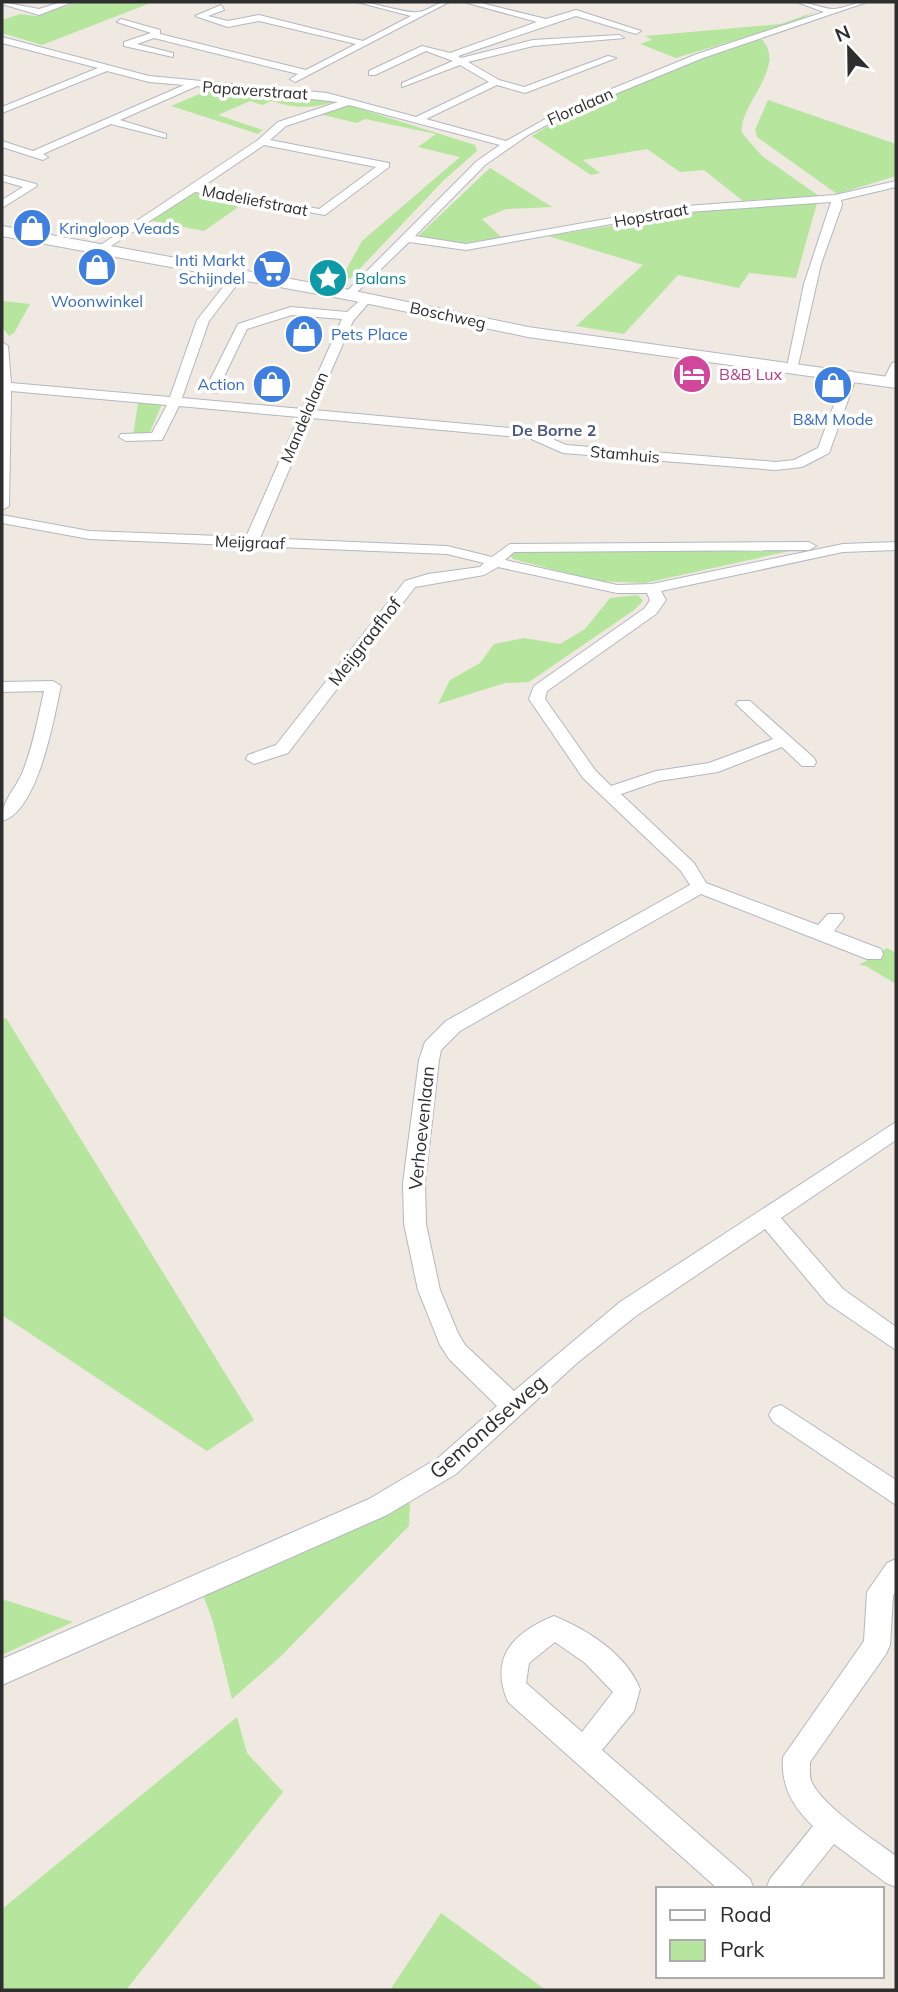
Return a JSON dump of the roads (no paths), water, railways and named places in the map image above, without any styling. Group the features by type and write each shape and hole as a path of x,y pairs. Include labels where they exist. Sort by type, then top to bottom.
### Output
{"street":[{"path":"3,2 39,12 68,2"},
{"path":"209,2 223,6 221,8"},
{"path":"361,2 418,15"},
{"path":"286,91 303,72 445,2"},
{"path":"468,2 545,22"},
{"path":"801,2 833,12"},
{"name":"Floralaan","path":"349,295 481,163 507,144 568,110 692,59 863,2"},
{"path":"259,18 228,24 199,16 221,8 362,43"},
{"path":"450,55 576,13 636,31"},
{"path":"121,22 157,32 155,36"},
{"path":"170,55 127,44 155,36 303,72"},
{"path":"405,85 462,61 548,41 619,38"},
{"name":"Papaverstraat","path":"2,40 104,69 193,85 286,91 351,101 507,144"},
{"path":"10,54 27,47"},
{"path":"372,73 425,48 450,55 496,82 525,90 611,58"},
{"path":"2,110 104,69"},
{"path":"419,119 496,82"},
{"path":"34,154 193,85"},
{"path":"100,250 261,142 282,124 351,101"},
{"path":"112,121 162,136"},
{"name":"Madeliefstraat","path":"192,188 321,213 386,165 261,142"},
{"path":"2,144 51,159"},
{"path":"2,178 32,186 2,205"},
{"name":"Hopstraat","path":"407,238 467,247 673,210 835,198 896,184"},
{"path":"793,367 807,287 820,240 838,205 835,198"},
{"name":"Boschweg","path":"2,231 349,295 528,332 851,375 894,377"},
{"path":"126,437 157,437 174,403 203,320 239,274"},
{"name":"Mandelalaan","path":"251,542 349,316 367,299"},
{"path":"211,390 242,327 291,311 349,316"},
{"path":"2,346 2,506"},
{"name":"Stamhuis","path":"304,415 532,434 563,449 776,466 797,464 824,450 851,375"},
{"path":"3,386 304,415"},
{"name":"Meijgraaf","path":"2,519 89,535 420,547 447,550 596,586 652,588 820,551 896,547"},
{"name":"Meijgraaf","path":"497,562 506,550 520,547 806,545 820,551"},
{"name":"Meijgraafhof","path":"254,758 282,749 410,584 428,578 484,571 497,562"},
{"path":"652,588 658,600 651,611 540,689 537,695 538,704 573,753 607,793 688,867 700,887 874,954"},
{"path":"2,687 53,686 34,769 19,799 2,816"},
{"path":"744,704 808,762"},
{"path":"607,793 656,776 712,768 785,740"},
{"name":"Verhoevenlaan","path":"514,1406 457,1352 440,1323 429,1290 415,1224 414,1183 432,1047 453,1026 700,887"},
{"path":"821,933 835,918"},
{"name":"Gemondseweg","path":"2,1672 378,1507 447,1465 628,1309 896,1130"},
{"path":"768,1218 835,1296 896,1340"},
{"path":"781,1415 896,1494"},
{"path":"896,1571 880,1592 877,1645 797,1757 795,1770 799,1789 809,1804 896,1873"},
{"path":"584,1751 625,1702 627,1689 620,1678 568,1635 554,1629 537,1636 512,1665 510,1681 517,1693 738,1887"},
{"path":"782,1887 833,1823"}],"place":[{"name":"Kringloop Veads","path":"32,228"},
{"name":"Woonwinkel","path":"97,267"},
{"name":"Inti Markt Schijndel","path":"272,269"},
{"name":"Balans","path":"328,278"},
{"name":"Pets Place","path":"304,334"},
{"name":"B&B Lux","path":"692,374"},
{"name":"Action","path":"272,384"},
{"name":"B&M Mode","path":"833,385"}],"district":[{"name":"De Borne 2","path":"554,430"}]}
